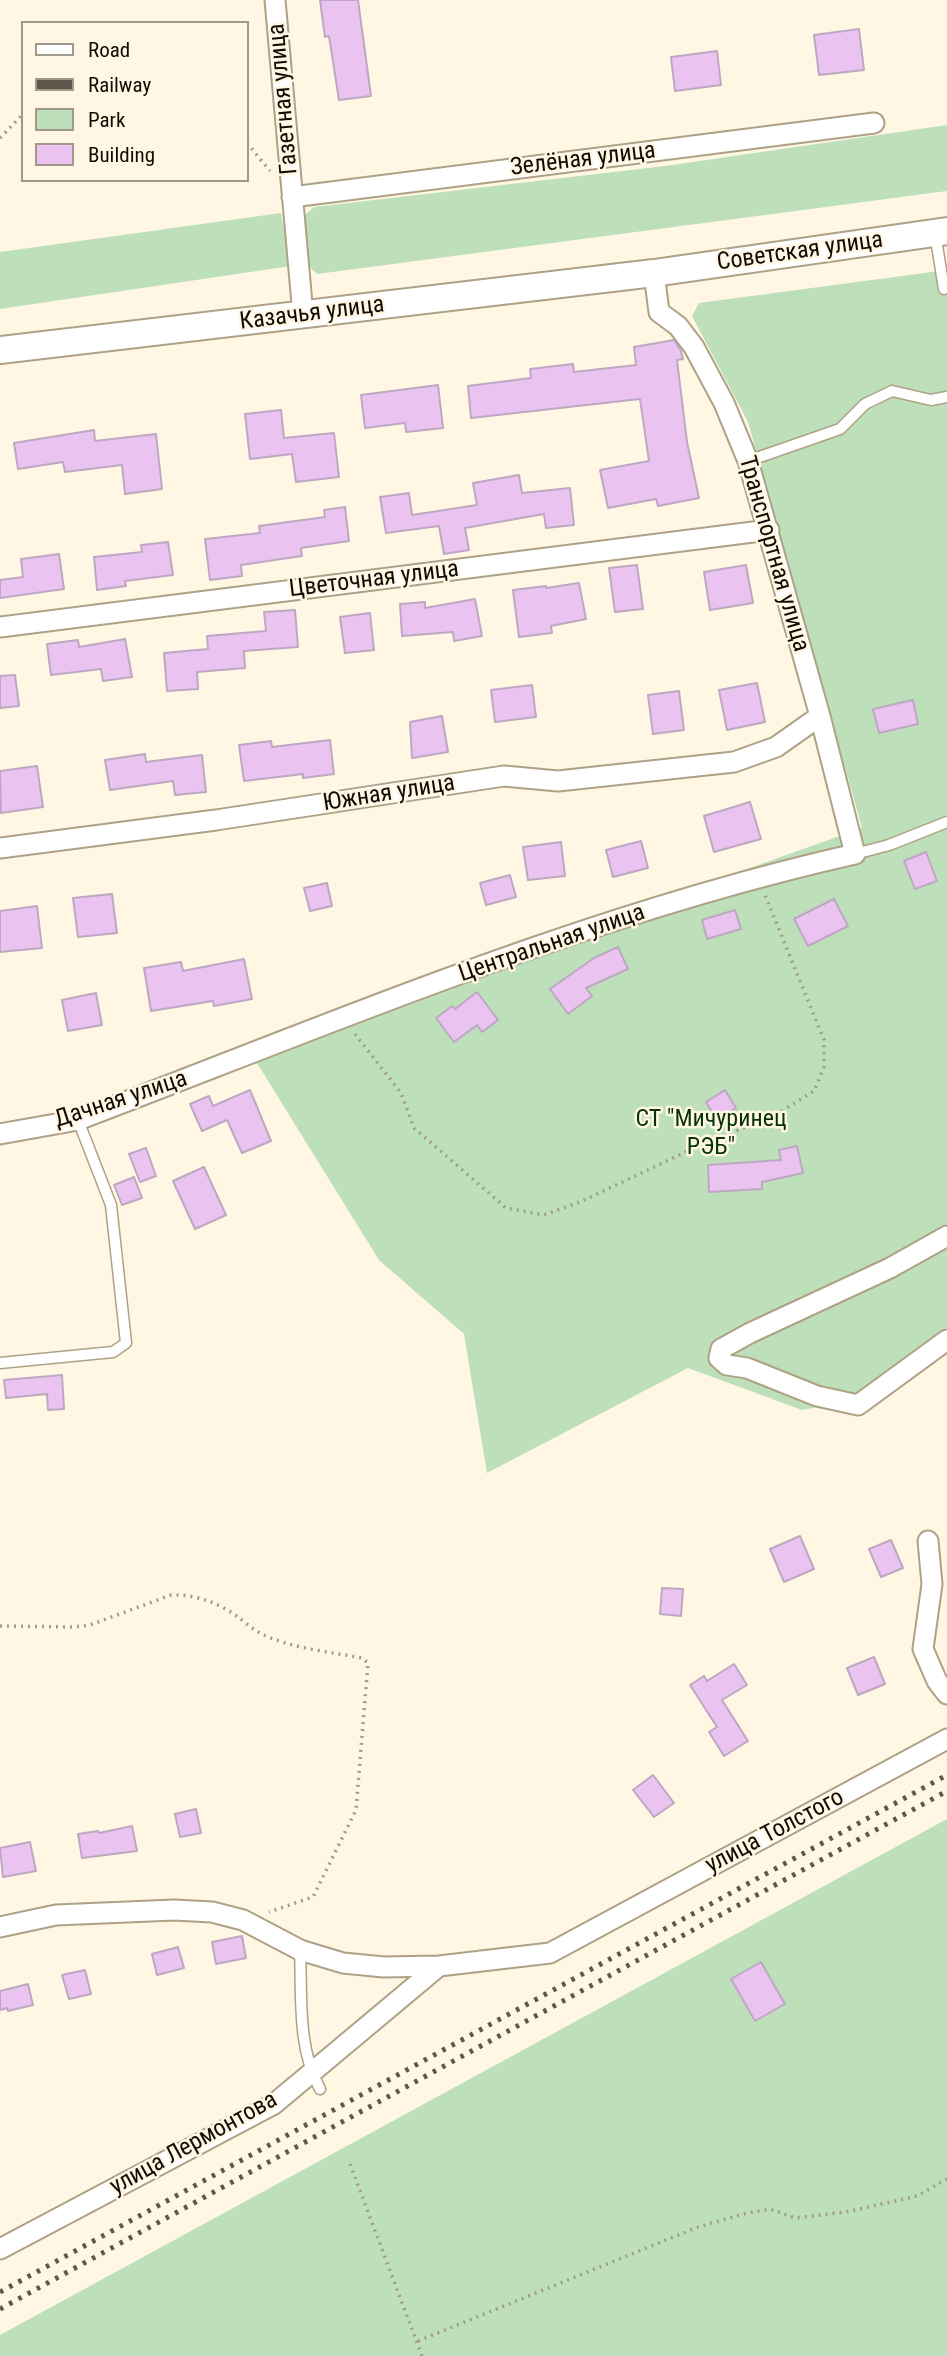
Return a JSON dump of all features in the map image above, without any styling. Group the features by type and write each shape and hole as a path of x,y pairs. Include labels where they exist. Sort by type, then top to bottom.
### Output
{"main road":[{"name":"Советская улица","path":"624,276 941,232"},
{"name":"Казачья улица","path":"0,350 624,276"}],"street":[{"name":"Газетная улица","path":"275,0 303,315"},
{"name":"Зелёная улица","path":"292,197 874,123"},
{"name":"Транспортная улица","path":"654,273 659,312 678,326 694,347 724,403 748,461 820,716 855,854"},
{"name":"Цветочная улица","path":"0,627 769,530"},
{"name":"Южная улица","path":"0,848 216,820 504,776 558,781 734,762 776,747 820,716"},
{"name":"Центральная улица","path":"247,1056 553,940 758,877 855,854"},
{"name":"Дачная улица","path":"0,1134 78,1120 247,1056"},
{"path":"947,1236 890,1268 750,1333 721,1349 719,1358 727,1365 747,1368 817,1396 858,1405 947,1340"},
{"path":"928,1541 932,1584 923,1650 937,1681 947,1694"},
{"name":"улица Толстого","path":"0,1927 56,1915 174,1910 212,1912 243,1920 300,1950 343,1963 384,1967 439,1966 550,1953 947,1739"},
{"name":"улица Лермонтова","path":"0,2249 274,2104 439,1966"}],"lane":[{"path":"941,232 944,289"},
{"path":"748,461 840,429 865,404 891,391 931,400 947,397"},
{"path":"855,854 889,845 947,822"},
{"path":"0,1363 113,1352 126,1343 111,1205 78,1120"},
{"path":"300,1950 303,2036 310,2072 320,2089"}],"path":[{"path":"0,138 21,116"},
{"path":"344,1019 401,1093 414,1128 506,1208 544,1215 580,1202 688,1151 777,1114 814,1091 824,1067 824,1040 758,877"},
{"path":"0,1626 90,1625 171,1595 184,1594 212,1602 235,1614 261,1633 298,1645 362,1658 368,1663 356,1810 313,1897 243,1920"},
{"path":"350,2164 422,2356"},
{"path":"418,2342 698,2227 770,2209 795,2218 846,2212 916,2196 947,2179"}],"green space":[{"path":"947,125 947,191 317,274 305,263 305,215 314,207 665,166"},
{"path":"281,213 291,266 0,309 0,252"},
{"name":"СТ \"Мичуринец РЭБ\"","path":"947,270 947,1327 855,1400 802,1410 688,1368 487,1473 464,1334 379,1260 247,1047 862,828 748,422 692,316 699,303"},
{"path":"947,1819 947,2356 0,2356 0,2335"}],"building":[{"path":"320,0 358,0 371,96 339,100 329,36 325,37"},
{"path":"859,29 864,70 819,75 814,35"},
{"path":"717,51 721,85 675,91 671,57"},
{"path":"674,340 683,359 677,360 687,442 699,498 658,506 656,499 608,508 600,470 649,461 640,399 471,418 468,386 531,378 530,369 573,364 574,372 636,365 634,347"},
{"path":"438,385 443,428 406,432 405,423 365,428 361,395"},
{"path":"281,410 284,438 334,433 339,477 296,482 292,454 250,459 245,414"},
{"path":"94,430 95,441 156,434 162,489 125,494 122,465 65,472 63,462 18,469 14,443"},
{"path":"519,475 522,493 570,488 574,525 546,528 544,514 465,528 469,550 444,554 439,526 386,533 380,497 409,493 412,515 477,505 473,483"},
{"path":"345,507 349,541 301,548 302,556 241,565 242,576 210,580 205,539 260,533 259,526 325,517 324,510"},
{"path":"168,542 173,575 125,581 126,586 97,590 94,557 142,552 141,545"},
{"path":"59,554 64,589 0,598 0,580 23,577 21,559"},
{"path":"637,565 643,609 615,612 609,568"},
{"path":"746,565 753,603 710,610 704,572"},
{"path":"579,583 586,619 551,626 552,633 519,637 513,590"},
{"path":"475,599 482,636 454,641 453,632 402,636 400,604 425,602 425,608"},
{"path":"295,610 298,647 244,651 245,668 197,672 198,689 167,691 164,653 208,649 207,636 266,631 264,612"},
{"path":"370,613 374,650 345,653 340,617"},
{"path":"125,639 132,677 103,681 101,669 51,675 47,644 78,640 79,647"},
{"path":"15,675 19,706 0,708 0,676"},
{"path":"757,683 765,722 727,730 719,690"},
{"path":"532,685 536,717 495,722 491,690"},
{"path":"679,691 684,730 653,734 648,695"},
{"path":"913,700 918,724 879,733 873,709"},
{"path":"442,716 448,752 412,758 410,722"},
{"path":"330,740 334,774 303,778 303,774 244,781 239,745 271,741 272,747"},
{"path":"145,754 146,762 202,755 206,792 175,795 173,781 110,790 105,760"},
{"path":"37,766 43,807 1,813 0,771"},
{"path":"750,802 761,839 714,852 704,816"},
{"path":"641,841 648,868 613,877 606,850"},
{"path":"561,842 565,876 528,880 523,847"},
{"path":"926,852 937,881 915,889 904,861"},
{"path":"510,875 516,897 486,905 480,883"},
{"path":"327,883 332,906 310,911 304,888"},
{"path":"112,894 117,933 78,937 73,898"},
{"path":"834,899 848,926 808,946 794,919"},
{"path":"37,906 42,948 0,952 0,911"},
{"path":"735,910 741,929 707,939 702,920"},
{"path":"618,947 628,969 586,988 592,996 568,1014 550,989 594,958"},
{"path":"244,959 252,999 214,1006 213,1001 151,1011 144,968 181,962 183,971"},
{"path":"477,992 498,1020 482,1032 477,1025 454,1042 436,1018 452,1006 455,1009"},
{"path":"96,993 102,1025 68,1031 62,1000"},
{"path":"250,1090 271,1141 242,1153 227,1120 202,1131 190,1104 209,1096 213,1106"},
{"path":"725,1090 736,1108 717,1120 706,1102"},
{"path":"797,1146 803,1173 762,1182 762,1189 709,1192 708,1165 781,1160 779,1150"},
{"path":"146,1148 156,1176 140,1182 129,1154"},
{"path":"204,1167 226,1215 195,1229 173,1181"},
{"path":"134,1177 142,1198 122,1205 114,1185"},
{"path":"62,1375 64,1409 48,1410 47,1394 6,1398 4,1380"},
{"path":"800,1536 814,1569 784,1582 770,1549"},
{"path":"891,1540 903,1568 881,1577 869,1549"},
{"path":"662,1588 683,1589 681,1616 660,1614"},
{"path":"874,1657 885,1684 858,1695 847,1668"},
{"path":"734,1664 747,1685 722,1700 748,1741 724,1756 709,1732 717,1727 690,1685 704,1676 707,1681"},
{"path":"653,1775 674,1803 654,1817 633,1790"},
{"path":"196,1809 201,1833 180,1837 175,1814"},
{"path":"132,1826 137,1851 82,1858 78,1834"},
{"path":"30,1842 36,1871 3,1877 0,1848"},
{"path":"242,1936 246,1958 216,1964 212,1942"},
{"path":"178,1947 184,1968 157,1975 152,1954"},
{"path":"761,1962 785,2004 755,2021 731,1979"},
{"path":"85,1970 91,1994 69,1999 62,1975"},
{"path":"28,1984 33,2005 8,2011 7,2008 0,2010 0,1991"}],"railway":[{"path":"0,2292 947,1775"},
{"path":"0,2309 947,1791"}]}
